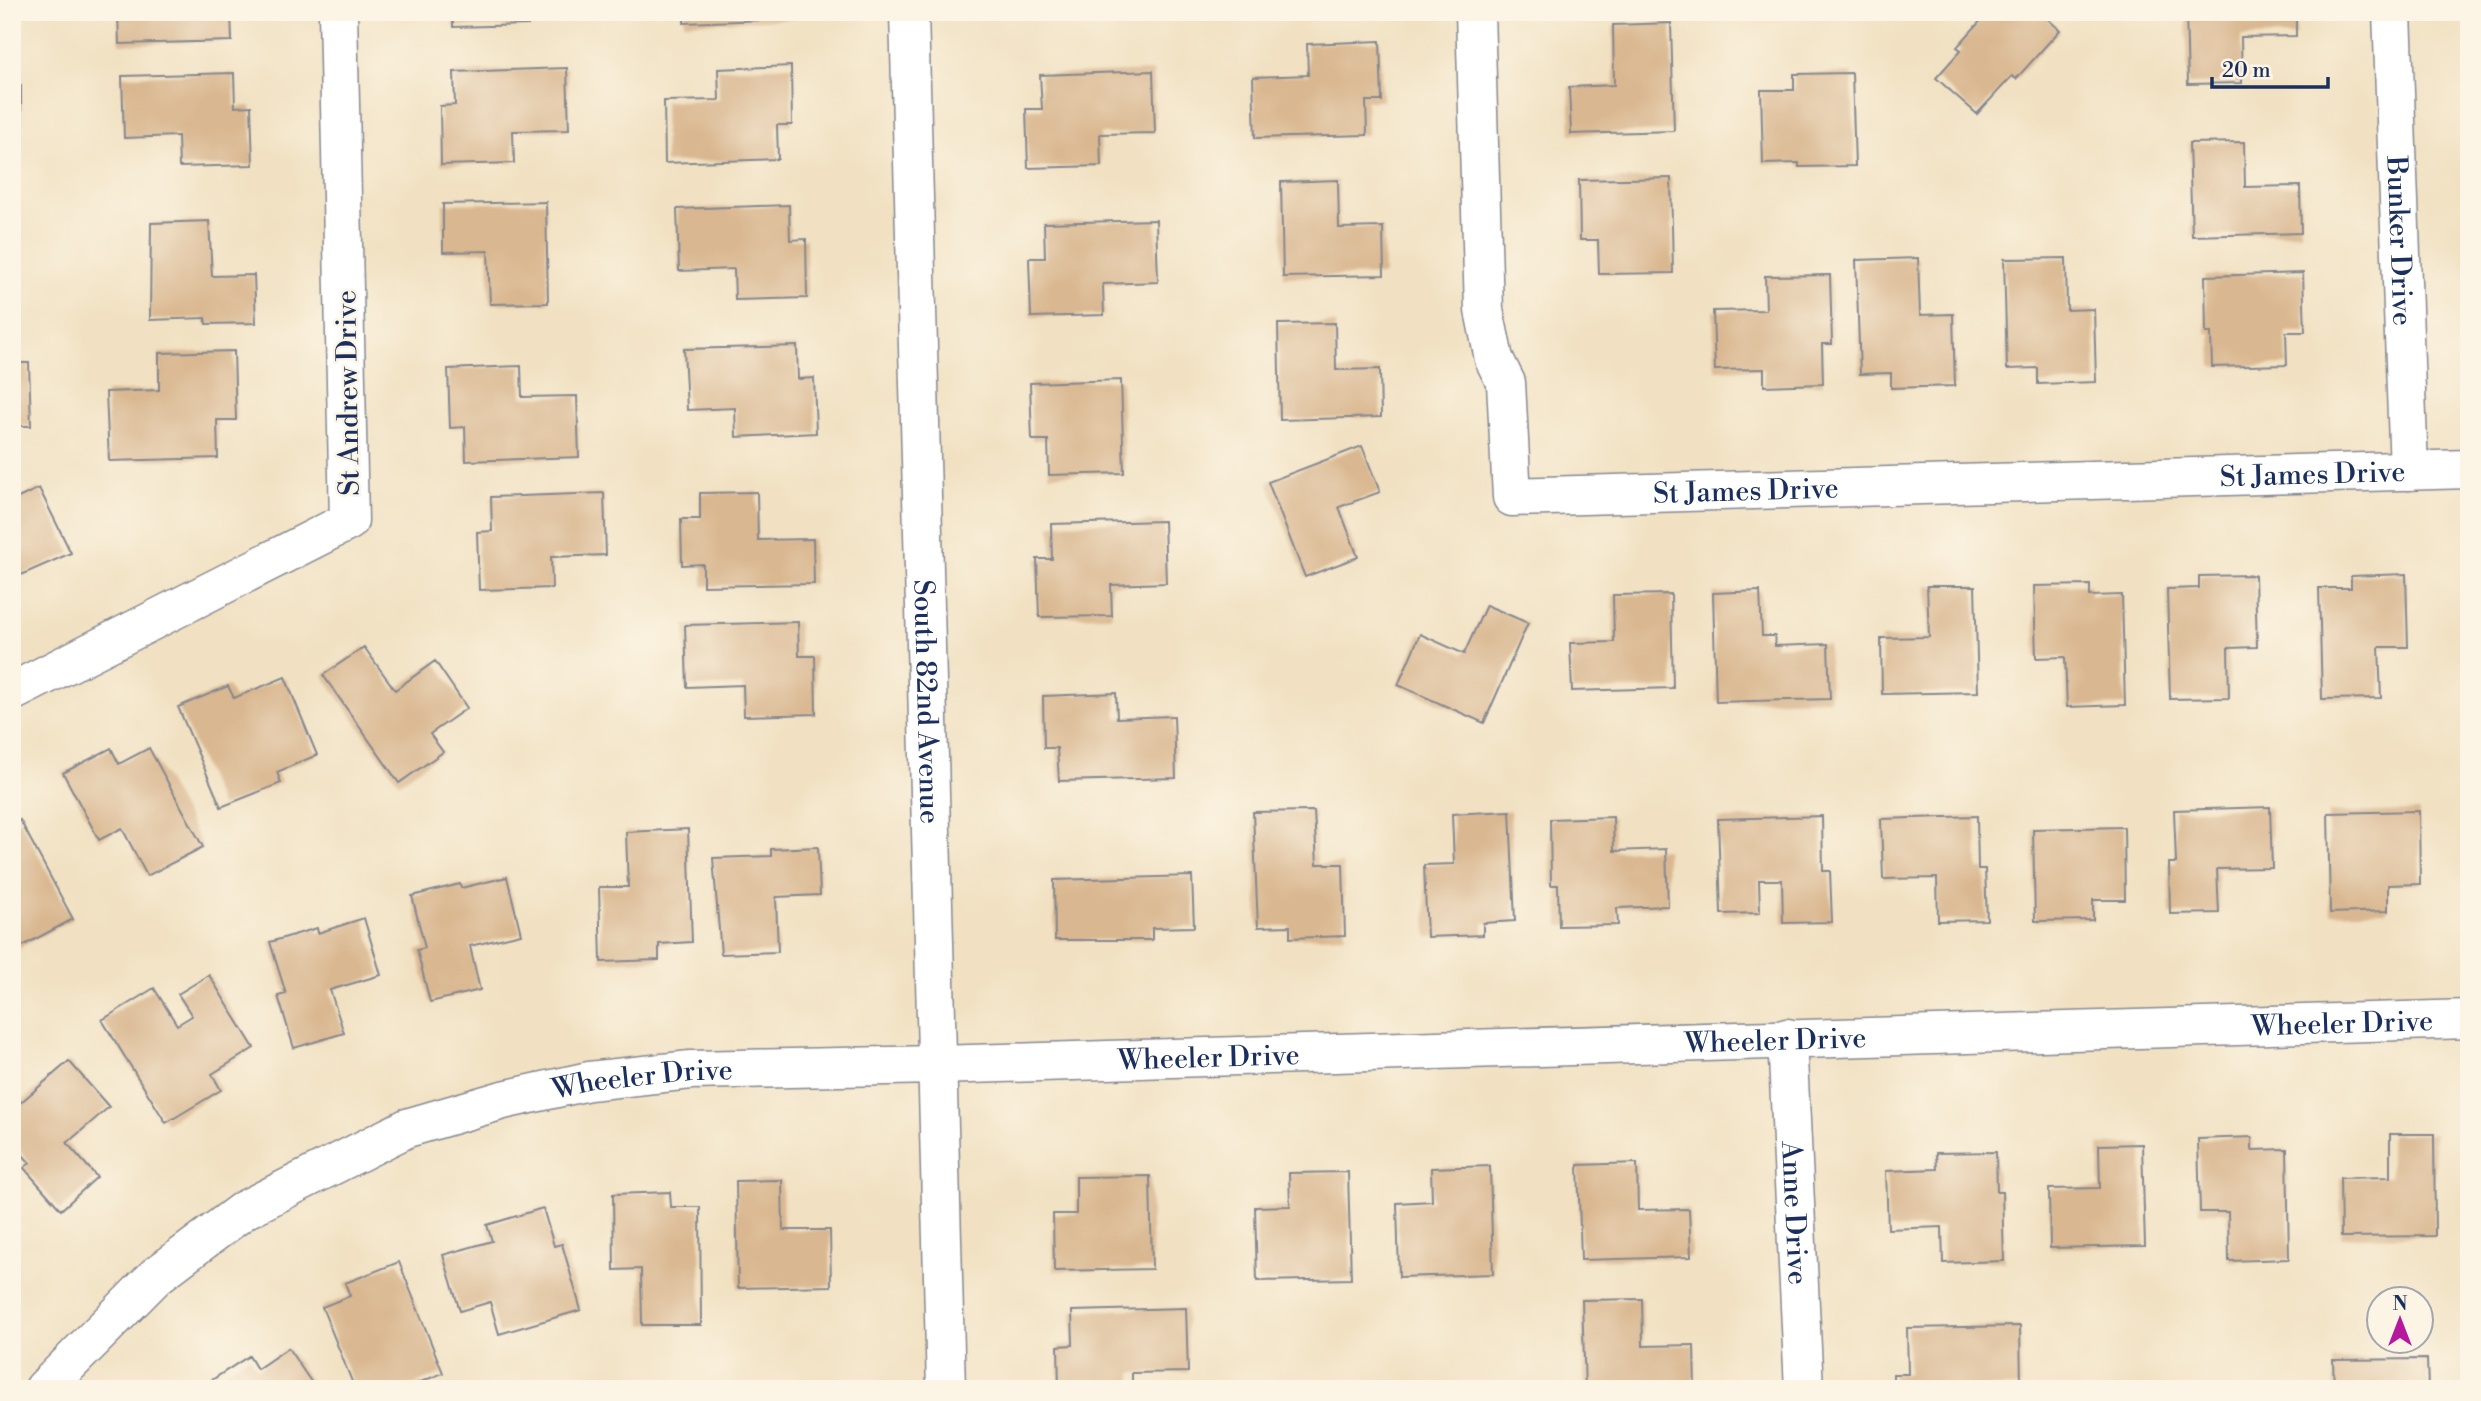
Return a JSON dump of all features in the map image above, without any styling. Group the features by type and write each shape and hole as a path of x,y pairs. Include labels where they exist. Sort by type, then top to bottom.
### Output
{"street":[{"name":"St Andrew Drive","path":"12,692 349,521 338,12"},
{"name":"South 82nd Avenue","path":"909,12 946,1389"},
{"name":"St James Drive","path":"1475,12 1484,310 1491,349 1506,383 1512,497 2469,469"},
{"name":"Bunker Drive","path":"2392,12 2409,471"},
{"name":"Wheeler Drive","path":"44,1389 156,1276 244,1210 407,1128 503,1100 589,1081 691,1070 2469,1019"},
{"name":"Anne Drive","path":"1787,1038 1804,1389"}],"building":[{"path":"118,12 231,12 232,41 119,44"},
{"path":"453,12 527,12 528,25 453,27"},
{"path":"684,12 795,12 795,19 684,23"},
{"path":"1064,12 1122,12 1122,17 1064,19"},
{"path":"1979,12 2040,12 2060,30 2016,79 2012,76 1977,114 1936,78 1961,50 1957,47 1984,17"},
{"path":"2186,12 2296,12 2296,36 2241,37 2242,83 2188,84"},
{"path":"1671,23 1674,131 1571,134 1569,87 1614,85 1613,25"},
{"path":"1380,41 1382,101 1366,101 1367,135 1255,138 1253,77 1308,75 1307,44"},
{"path":"791,66 792,125 777,125 778,159 665,163 664,101 719,100 718,69"},
{"path":"567,68 569,130 513,131 514,163 441,165 440,106 455,105 454,72"},
{"path":"1153,71 1155,133 1100,134 1101,166 1028,168 1026,109 1042,109 1040,75"},
{"path":"234,73 235,107 251,106 253,165 179,167 178,136 124,138 122,76"},
{"path":"1852,73 1855,166 1799,167 1799,163 1763,164 1761,90 1794,90 1794,74"},
{"path":"12,85 21,85 21,138 12,138"},
{"path":"2244,142 2245,187 2300,186 2301,233 2192,236 2189,143"},
{"path":"1671,178 1673,273 1599,274 1598,240 1580,240 1579,180"},
{"path":"1338,180 1339,228 1383,227 1384,275 1283,277 1281,182"},
{"path":"546,202 548,303 490,304 488,251 443,252 443,204"},
{"path":"789,205 790,240 806,239 807,298 735,300 734,269 679,271 677,209"},
{"path":"1156,220 1158,282 1103,284 1104,315 1031,317 1029,258 1045,258 1044,223"},
{"path":"209,221 212,276 254,275 256,323 206,324 205,318 150,320 151,223"},
{"path":"1918,258 1920,315 1953,314 1955,386 1891,388 1891,373 1860,374 1856,260"},
{"path":"2066,258 2067,310 2094,309 2096,382 2038,384 2038,368 2007,369 2004,259"},
{"path":"2303,273 2305,332 2286,332 2287,365 2212,367 2211,333 2206,333 2205,276"},
{"path":"1830,275 1832,344 1822,344 1823,384 1764,386 1764,369 1715,370 1713,311 1766,310 1765,276"},
{"path":"1335,323 1336,370 1380,369 1381,417 1280,420 1278,324"},
{"path":"797,346 798,379 814,378 816,433 736,437 735,408 687,410 684,349"},
{"path":"234,351 236,420 217,420 218,458 109,461 106,392 159,390 159,353"},
{"path":"12,363 29,363 31,426 12,426"},
{"path":"521,366 522,397 577,396 579,457 466,461 465,427 450,428 448,369"},
{"path":"1121,380 1124,473 1049,475 1048,440 1032,440 1030,383"},
{"path":"1362,446 1380,492 1339,507 1358,557 1305,577 1268,482"},
{"path":"39,488 71,553 12,579 12,501"},
{"path":"757,492 758,540 813,539 814,584 703,586 703,564 682,565 681,519 700,519 700,493"},
{"path":"604,493 606,555 551,557 552,588 479,590 477,532 492,531 491,497"},
{"path":"1164,521 1166,583 1111,585 1112,616 1039,617 1037,559 1052,559 1051,524"},
{"path":"2406,574 2408,647 2379,647 2381,698 2322,699 2319,588 2351,588 2351,576"},
{"path":"2255,575 2257,647 2228,648 2229,698 2170,699 2167,589 2199,588 2199,576"},
{"path":"2090,585 2090,596 2122,595 2125,705 2067,707 2065,657 2036,658 2034,586"},
{"path":"1927,586 1975,586 1978,692 1882,694 1881,638 1929,637"},
{"path":"1760,591 1762,636 1775,636 1775,646 1828,644 1830,699 1716,702 1713,593"},
{"path":"1671,594 1673,688 1572,691 1570,643 1614,642 1613,595"},
{"path":"1486,605 1528,623 1484,723 1398,685 1420,634 1464,654"},
{"path":"798,622 799,656 815,656 816,714 744,716 743,685 687,687 685,625"},
{"path":"364,647 395,690 435,661 467,708 430,734 443,752 399,783 323,675"},
{"path":"285,677 317,755 277,772 281,783 221,807 178,707 228,686 234,698"},
{"path":"1116,693 1117,718 1174,716 1176,778 1059,781 1057,748 1044,748 1043,696"},
{"path":"111,748 119,764 149,748 203,847 147,876 122,828 99,840 63,773"},
{"path":"2270,807 2272,868 2217,869 2219,913 2170,914 2169,863 2176,863 2174,810"},
{"path":"1314,811 1317,864 1343,864 1345,936 1290,938 1290,926 1258,927 1253,812"},
{"path":"1510,811 1515,921 1483,923 1483,935 1427,937 1424,865 1454,864 1452,814"},
{"path":"2419,811 2420,884 2388,885 2388,911 2330,913 2328,813"},
{"path":"1822,816 1823,871 1830,871 1832,922 1783,923 1782,880 1759,880 1760,913 1721,914 1718,819"},
{"path":"1977,816 1978,869 1985,869 1987,920 1938,921 1937,878 1883,879 1881,819"},
{"path":"1613,817 1614,851 1666,849 1668,906 1617,908 1618,925 1559,926 1558,885 1551,885 1550,819"},
{"path":"20,820 73,919 19,948 12,936 12,825"},
{"path":"2124,827 2125,900 2093,900 2093,920 2035,921 2033,829"},
{"path":"688,829 692,942 659,944 659,960 601,962 599,887 628,887 626,832"},
{"path":"818,847 820,895 776,897 778,952 721,954 713,858 771,856 771,849"},
{"path":"1192,876 1194,927 1152,928 1152,940 1055,940 1054,880"},
{"path":"507,877 521,934 470,946 480,990 430,1002 417,950 425,948 412,896 460,884 461,888"},
{"path":"364,918 381,975 330,990 344,1033 294,1048 278,996 286,994 270,942 317,928 318,933"},
{"path":"209,975 254,1048 212,1074 221,1090 166,1123 102,1020 154,988 177,1025 192,1016 178,994"},
{"path":"69,1061 109,1107 67,1143 97,1177 61,1210 24,1168 30,1163 12,1143 12,1110"},
{"path":"2390,1134 2434,1134 2435,1236 2341,1237 2340,1178 2390,1177"},
{"path":"2252,1137 2252,1150 2287,1149 2289,1259 2229,1261 2228,1212 2200,1212 2198,1139"},
{"path":"2142,1144 2145,1246 2050,1248 2049,1189 2100,1188 2099,1145"},
{"path":"1996,1152 1997,1192 2002,1192 2004,1261 1943,1263 1942,1227 1888,1229 1886,1171 1937,1169 1936,1153"},
{"path":"1637,1163 1638,1210 1689,1209 1691,1257 1581,1260 1578,1165"},
{"path":"1490,1166 1493,1274 1399,1277 1397,1203 1432,1201 1431,1168"},
{"path":"1348,1172 1351,1279 1257,1281 1255,1207 1290,1206 1289,1173"},
{"path":"1150,1176 1152,1269 1054,1271 1053,1214 1076,1214 1076,1177"},
{"path":"782,1180 783,1230 830,1230 831,1286 738,1288 736,1181"},
{"path":"670,1192 671,1207 700,1207 701,1325 642,1325 641,1269 614,1270 613,1194"},
{"path":"543,1208 554,1246 562,1244 581,1310 499,1334 490,1302 460,1311 443,1255 492,1241 487,1225"},
{"path":"399,1262 443,1373 403,1389 355,1389 322,1307 350,1296 345,1283"},
{"path":"1642,1299 1643,1346 1694,1345 1695,1389 1585,1389 1582,1300"},
{"path":"1186,1308 1188,1372 1132,1373 1132,1389 1059,1389 1058,1346 1073,1345 1072,1311"},
{"path":"2020,1326 2021,1387 1893,1389 1893,1374 1908,1374 1907,1328"},
{"path":"288,1348 316,1389 198,1389 249,1356 257,1369"},
{"path":"2427,1359 2428,1389 2334,1389 2333,1360"}]}
